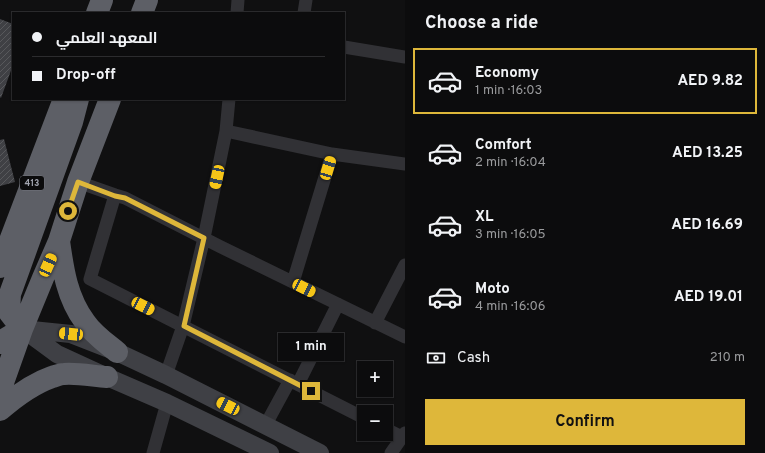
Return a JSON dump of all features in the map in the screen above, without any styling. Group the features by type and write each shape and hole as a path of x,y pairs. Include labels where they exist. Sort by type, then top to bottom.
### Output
{"highway":[{"path":"97,12 103,0"},
{"path":"101,12 103,0"},
{"path":"142,12 147,0"},
{"name":"413","path":"0,267 64,100"},
{"path":"22,329 9,312 10,294 72,122 78,100"},
{"path":"0,391 22,329 59,241 78,182 110,100"},
{"path":"59,241 65,278 73,304 85,323 117,352"},
{"path":"26,249 25,268 29,275 43,278"},
{"path":"0,343 22,329"},
{"path":"0,410 33,385 62,374 107,377"}],"street":[{"path":"237,12 238,0"},
{"path":"304,12 306,0"},
{"path":"345,47 405,57"},
{"path":"166,375 184,326 226,131 229,100"},
{"path":"226,131 332,154 405,164"},
{"path":"293,282 332,154"},
{"path":"78,182 115,196 125,198 405,337"},
{"path":"115,196 90,278 357,414"},
{"path":"376,323 405,265"},
{"path":"266,426 294,382 338,304"},
{"path":"22,329 71,334 117,352 166,375 320,453"},
{"path":"22,329 57,354 167,403 262,451"},
{"path":"57,354 57,347 60,340 71,334"},
{"path":"154,453 167,403"},
{"path":"391,453 404,435 393,431"}],"building":[{"path":"0,19 12,24 12,68 1,98"},
{"path":"4,139 15,182 0,186 0,140"}],"route":[{"path":"68,211 78,182 115,196 125,198 204,238 184,326 311,391"}]}
